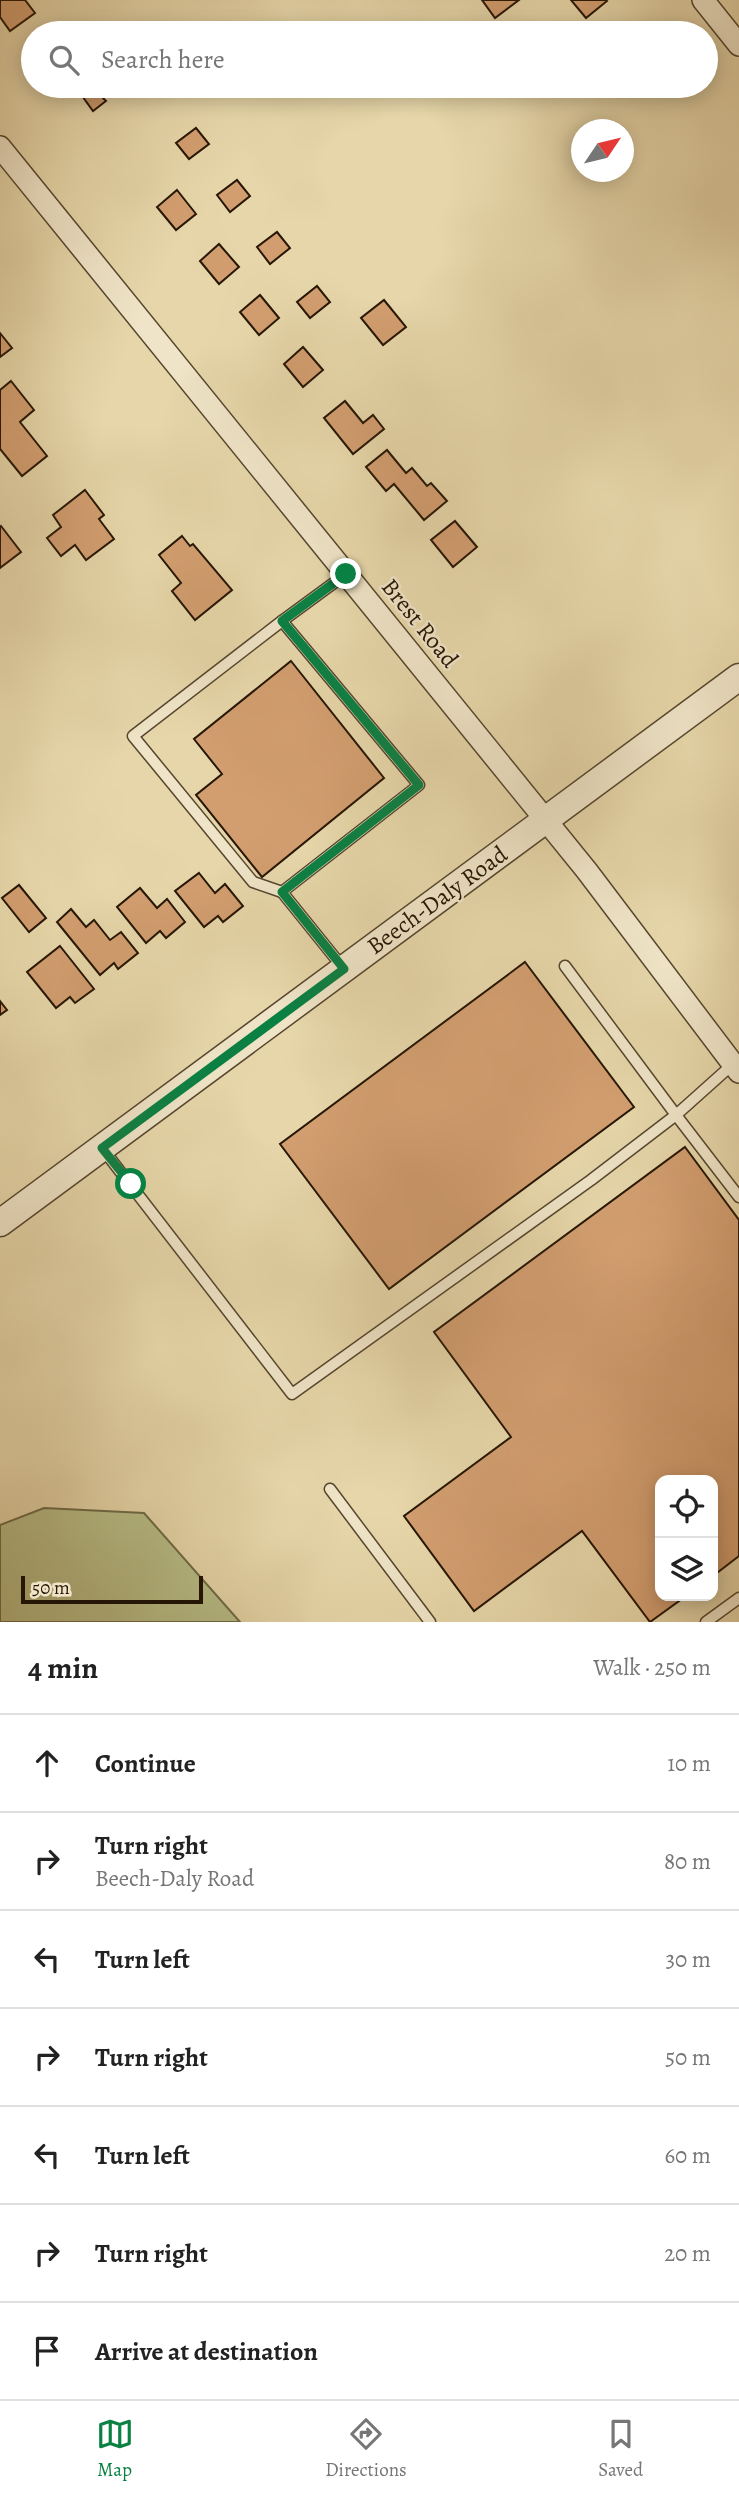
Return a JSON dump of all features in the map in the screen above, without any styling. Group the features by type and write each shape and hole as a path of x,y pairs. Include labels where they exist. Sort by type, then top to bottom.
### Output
{"street":[{"path":"703,0 739,44"},
{"name":"Brest Road","path":"0,147 587,870 736,1068"},
{"name":"Beech-Daly Road","path":"0,1223 739,677"}],"lane":[{"path":"344,969 282,892 253,882 133,736 346,574"},
{"path":"282,621 419,785 282,892"},
{"path":"565,966 739,1197"},
{"path":"102,1148 292,1394 591,1180 736,1068"},
{"path":"330,1489 430,1622"},
{"path":"706,1622 739,1598"}],"green space":[{"path":"44,1508 144,1513 240,1622 0,1622 0,1525"}],"building":[{"path":"0,0 25,0 35,13 10,31 0,17"},
{"path":"482,0 519,0 495,18"},
{"path":"571,0 606,0 607,1 586,18"},
{"path":"84,98 103,98 106,101 93,111"},
{"path":"196,128 209,144 189,159 176,143"},
{"path":"237,180 250,196 230,212 217,195"},
{"path":"177,190 196,214 176,230 157,207"},
{"path":"277,232 290,248 270,264 257,247"},
{"path":"219,244 239,267 219,284 200,261"},
{"path":"317,286 330,302 310,318 297,302"},
{"path":"260,295 279,318 259,335 240,312"},
{"path":"384,300 406,327 383,345 361,318"},
{"path":"0,333 12,348 0,357"},
{"path":"303,347 323,370 303,387 284,364"},
{"path":"11,381 34,410 20,422 47,456 22,476 0,449 0,390"},
{"path":"345,401 363,423 373,415 384,429 353,454 324,418"},
{"path":"387,450 406,473 412,468 427,486 431,483 447,501 424,520 394,484 386,491 366,467"},
{"path":"85,490 104,515 99,519 114,539 86,560 75,545 61,556 47,538 61,527 53,515"},
{"path":"455,521 477,547 453,567 431,540"},
{"path":"0,527 21,552 0,568"},
{"path":"182,536 190,546 193,544 232,590 195,620 172,591 181,583 159,555"},
{"path":"291,661 384,778 262,877 196,795 222,774 194,739"},
{"path":"199,873 215,893 225,884 243,906 223,922 218,916 204,927 175,891"},
{"path":"19,885 46,918 29,932 2,898"},
{"path":"140,888 157,908 167,899 185,922 166,938 160,931 146,943 117,907"},
{"path":"71,909 86,927 94,920 110,940 121,932 138,953 118,969 114,963 100,975 57,922"},
{"path":"60,946 94,989 75,1003 70,997 56,1008 27,972"},
{"path":"525,962 634,1107 389,1289 280,1144"},
{"path":"0,1001 7,1010 0,1015"},
{"path":"685,1147 739,1220 739,1556 718,1572 718,1475 655,1475 655,1601 679,1601 650,1622 582,1531 474,1611 404,1516 511,1437 434,1332"}],"route":[{"path":"131,1184 102,1148 344,969 282,892 419,785 282,621 346,574"}]}
